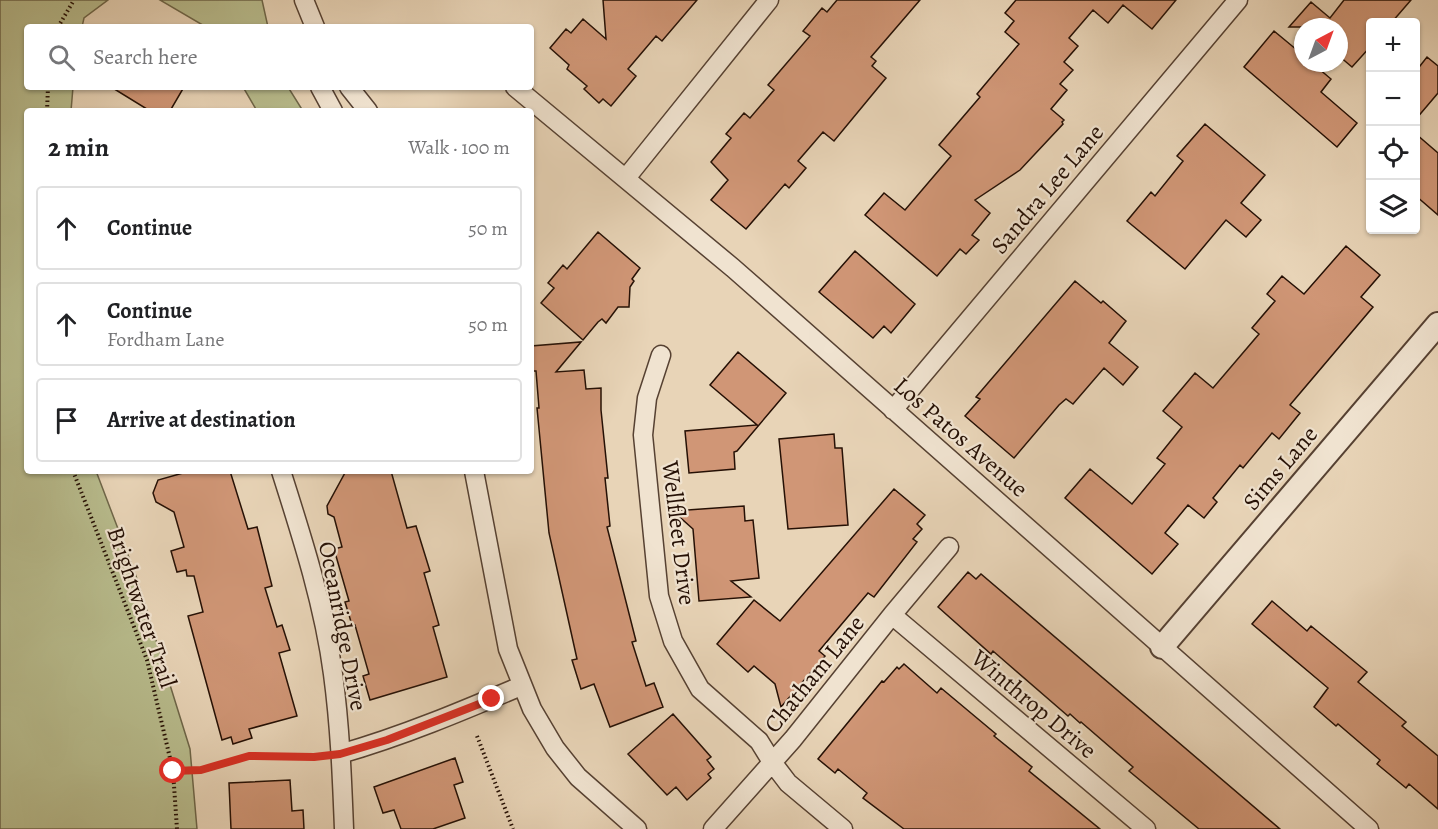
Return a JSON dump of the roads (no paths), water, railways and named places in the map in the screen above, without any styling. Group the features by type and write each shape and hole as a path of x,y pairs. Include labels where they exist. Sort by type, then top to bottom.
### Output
{"street":[{"path":"299,0 301,24"},
{"path":"304,0 314,24"},
{"path":"626,178 769,0"},
{"name":"Sandra Lee Lane","path":"893,410 1238,0"},
{"path":"322,90 331,108"},
{"path":"351,90 366,108"},
{"name":"Los Patos Avenue","path":"519,90 734,268 1369,829"},
{"name":"Sims Lane","path":"1162,647 1438,324"},
{"name":"Wellfleet Drive","path":"661,356 647,398 644,435 659,596 673,641 700,689 759,741 788,783 843,829"},
{"name":"Oceanridge Drive","path":"282,474 322,616 333,672 344,829"},
{"path":"475,474 508,649 521,686 550,739 573,770 637,829"},
{"name":"Chatham Lane","path":"713,829 793,739 892,615 950,547"},
{"name":"Winthrop Drive","path":"892,615 1146,829"},
{"path":"340,754 423,727 521,686"}]}
